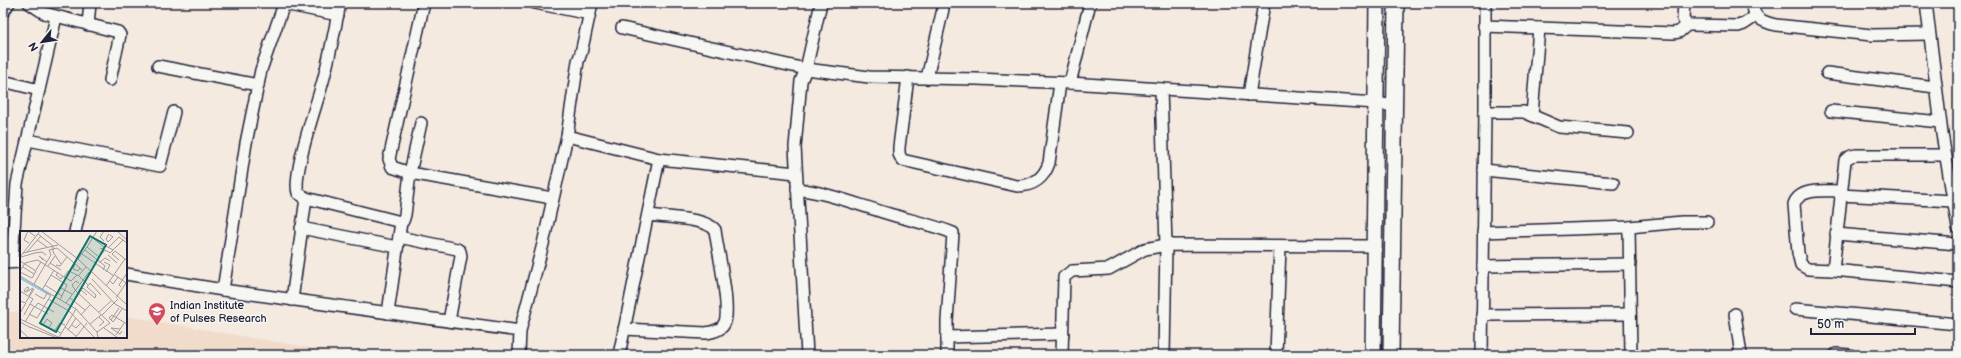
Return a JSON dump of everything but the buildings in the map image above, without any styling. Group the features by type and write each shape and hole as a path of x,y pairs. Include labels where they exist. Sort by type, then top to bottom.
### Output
{"street":[{"path":"3,12 10,3"},
{"path":"29,3 44,13 56,17 118,32 120,35 110,80"},
{"path":"88,25 90,3"},
{"path":"223,290 246,143 261,70 282,3 338,15"},
{"path":"340,3 323,80 304,148 297,183 298,193 306,198 401,222"},
{"path":"424,3 389,159 392,167 410,173 552,198"},
{"path":"519,355 520,331 543,244 567,136 578,61 591,8 535,3"},
{"path":"807,355 795,147 801,81 806,69 821,3"},
{"path":"908,77 899,147 899,154 902,160 1017,186 1027,186 1037,181 1046,173 1065,83 1090,3"},
{"path":"1249,95 1264,3"},
{"path":"1373,355 1377,3"},
{"path":"1391,355 1396,3"},
{"path":"1482,355 1485,112 1484,3"},
{"path":"1684,3 1683,19 1687,25"},
{"path":"1753,3 1756,16 1761,21 1796,28 1876,36 1929,34"},
{"path":"1926,3 1935,87 1958,228"},
{"path":"927,78 943,9"},
{"path":"1484,26 1676,33 1687,25 1738,26 1756,16"},
{"path":"12,262 17,184 56,17"},
{"path":"622,28 806,69 869,77 1065,83 1376,103 1394,106"},
{"path":"1532,115 1539,28"},
{"path":"158,66 258,85"},
{"path":"1827,72 1935,87"},
{"path":"3,81 39,90"},
{"path":"1161,89 1166,245 1164,355"},
{"path":"1485,112 1516,111 1532,115 1559,127 1628,133"},
{"path":"1832,111 1940,122"},
{"path":"28,140 160,166 174,112"},
{"path":"388,313 401,222 404,220 410,173 421,123"},
{"path":"567,136 659,159 796,173"},
{"path":"1833,270 1843,163 1851,156 1945,155"},
{"path":"619,355 659,159"},
{"path":"1484,170 1613,183"},
{"path":"797,189 838,197 886,213 919,221 953,233 946,321 947,355"},
{"path":"1953,201 1840,193 1804,193 1796,199 1794,204 1798,253 1801,265 1808,269 1958,282"},
{"path":"75,231 83,195"},
{"path":"292,300 306,198"},
{"path":"624,329 706,333 719,330 727,319 715,230 713,227 710,224 700,222 648,215"},
{"path":"1483,232 1630,227 1682,222 1708,222"},
{"path":"1630,227 1631,355"},
{"path":"302,228 457,249 460,251 461,256 449,321"},
{"path":"1836,234 1958,244"},
{"path":"1062,355 1064,277 1068,273 1077,270 1109,269 1120,265 1146,249 1166,245 1374,246"},
{"path":"1276,355 1280,246"},
{"path":"1483,266 1630,264"},
{"path":"127,274 292,300 520,331"},
{"path":"1795,309 1958,324"},
{"path":"1482,315 1630,314"},
{"path":"1735,314 1741,355"},
{"path":"947,337 1063,334"},
{"path":"1836,354 1850,355"}],"shaded area":[{"name":"Indian Institute of Pulses Research","path":"3,312 20,312 20,338 127,338 127,316 353,355 3,355"}],"place":[{"name":"Indian Institute of Pulses Research","path":"157,326"}]}
